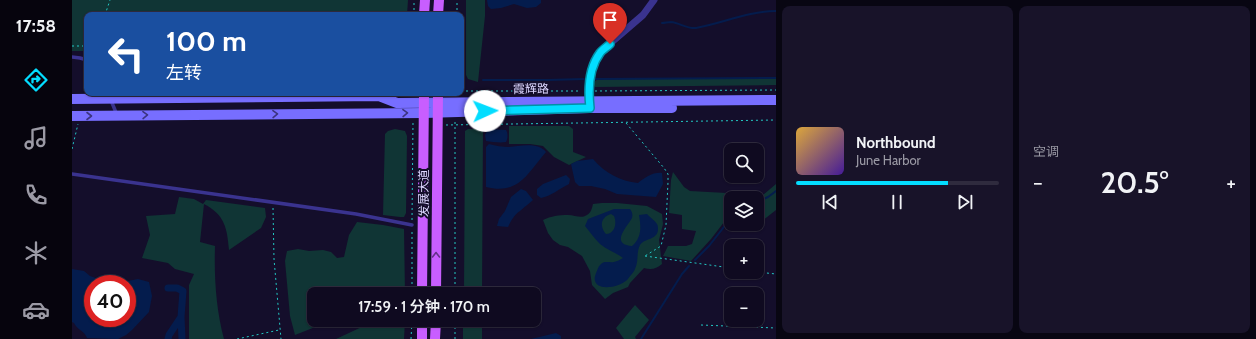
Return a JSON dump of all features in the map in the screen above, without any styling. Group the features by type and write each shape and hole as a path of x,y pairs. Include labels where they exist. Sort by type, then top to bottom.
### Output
{"main road":[{"path":"424,12 425,0"},
{"path":"438,12 439,0"},
{"name":"发展大道","path":"436,287 437,103"},
{"name":"发展大道","path":"421,105 422,287"},
{"path":"422,327 422,339"},
{"path":"436,327 436,339"}],"street":[{"path":"590,105 588,91 593,67 600,52 642,15 654,0"},
{"name":"霞辉路","path":"72,99 109,96 379,96 397,103 421,105"},
{"name":"霞辉路","path":"437,103 455,112 590,105 776,100"},
{"name":"霞辉路","path":"72,116 118,116 421,105 437,103 776,106"}],"lane":[{"path":"72,56 84,59"},
{"path":"109,96 118,116"},
{"path":"72,174 356,214 412,226"}],"path":[{"path":"107,12 110,0"},
{"path":"414,0 414,12"},
{"path":"456,12 457,0"},
{"path":"72,46 84,46"},
{"path":"464,91 776,90"},
{"path":"412,287 412,226 421,105"},
{"path":"455,112 455,287"},
{"path":"437,125 776,120"},
{"path":"626,122 668,174 666,225 661,246 645,256 724,267"},
{"path":"273,203 274,259 281,339"},
{"path":"764,273 776,274"},
{"path":"701,325 776,328"},
{"path":"411,339 412,327"},
{"path":"455,327 455,339"},
{"path":"237,339 280,330"}],"green space":[{"path":"72,0 408,0 407,12 84,12 84,51 72,51"},
{"path":"466,0 485,0 485,16 478,82 468,79 466,75"},
{"path":"600,78 776,78 776,85 595,87 593,84"},
{"path":"509,126 569,126 573,129 573,152 586,157 569,165 554,157 543,146 530,144 509,144"},
{"path":"395,129 405,131 407,136 406,213 404,217 383,215 385,134 388,131"},
{"path":"468,129 483,129 482,287 464,287 465,131"},
{"path":"673,172 684,187 690,191 724,193 724,222 691,261 663,256 668,246 686,246 692,244 696,231 682,229 682,215 669,213 671,180"},
{"path":"776,184 776,210 764,219 764,194"},
{"path":"179,197 194,199 203,204 206,200 265,208 266,217 261,228 229,250 224,223 211,208 204,204 200,242 215,246 216,293 224,339 189,339 189,285 194,274 175,269 168,263 142,258 150,235 146,216 175,214"},
{"path":"602,203 647,206 662,214 663,224 659,240 662,264 653,269 644,268 628,287 613,293 605,299 592,285 590,271 582,256 553,240 548,233 543,220 561,215 580,217 585,216 590,212 593,204"},
{"path":"357,222 404,229 405,287 307,287 307,327 315,327 295,335 290,316 285,261 287,251 298,249 309,251 323,250 331,252 337,258 344,257 349,235"},
{"path":"635,305 649,320 635,337 636,339 624,339 616,328"},
{"path":"362,327 405,327 404,339 336,339"},
{"path":"463,327 482,327 482,339 463,339"}],"water":[{"path":"487,0 541,0 541,3 536,7 527,8 514,4 491,9 488,6"},
{"path":"488,129 506,130 508,136 506,142 486,141 485,135"},
{"path":"489,144 506,147 534,146 543,149 546,152 521,181 507,188 497,189 486,187 486,147"},
{"path":"593,159 613,176 631,182 638,183 653,174 662,173 663,184 656,197 617,194 605,189 591,186 579,186 575,182 571,164 577,161"},
{"path":"566,175 570,179 569,184 545,197 541,198 537,195 537,189 543,184"},
{"path":"521,189 526,191 533,200 516,214 508,227 497,226 499,219 505,211 511,197"},
{"path":"614,209 630,209 632,218 624,230 621,238 625,245 632,246 638,239 640,232 639,215 647,214 657,225 658,230 655,236 640,245 637,263 634,270 624,282 612,287 600,286 596,284 596,273 602,263 614,262 623,258 598,242 585,226 588,219","holes":["611,214 614,216 614,228 609,234 606,234 602,228 602,222 608,215"]},
{"path":"72,269 84,271 89,275 84,275 84,327 135,327 126,335 118,339 87,338 72,322"},
{"path":"136,279 149,282 152,296 149,312 136,326"},
{"path":"556,333 561,336 561,339 531,339"}],"waterway":[{"path":"662,23 671,22 690,28 696,28 746,15 776,11"},
{"path":"593,79 776,78"},
{"path":"483,80 584,79"},
{"path":"764,199 776,191"},
{"path":"695,260 709,246 724,227"},
{"path":"641,339 682,274 689,266"},
{"path":"168,288 177,288 183,291 181,317 182,339"},
{"path":"168,339 181,317"}],"route":[{"path":"485,111 590,108 588,89 593,67 600,52 610,44"}]}
